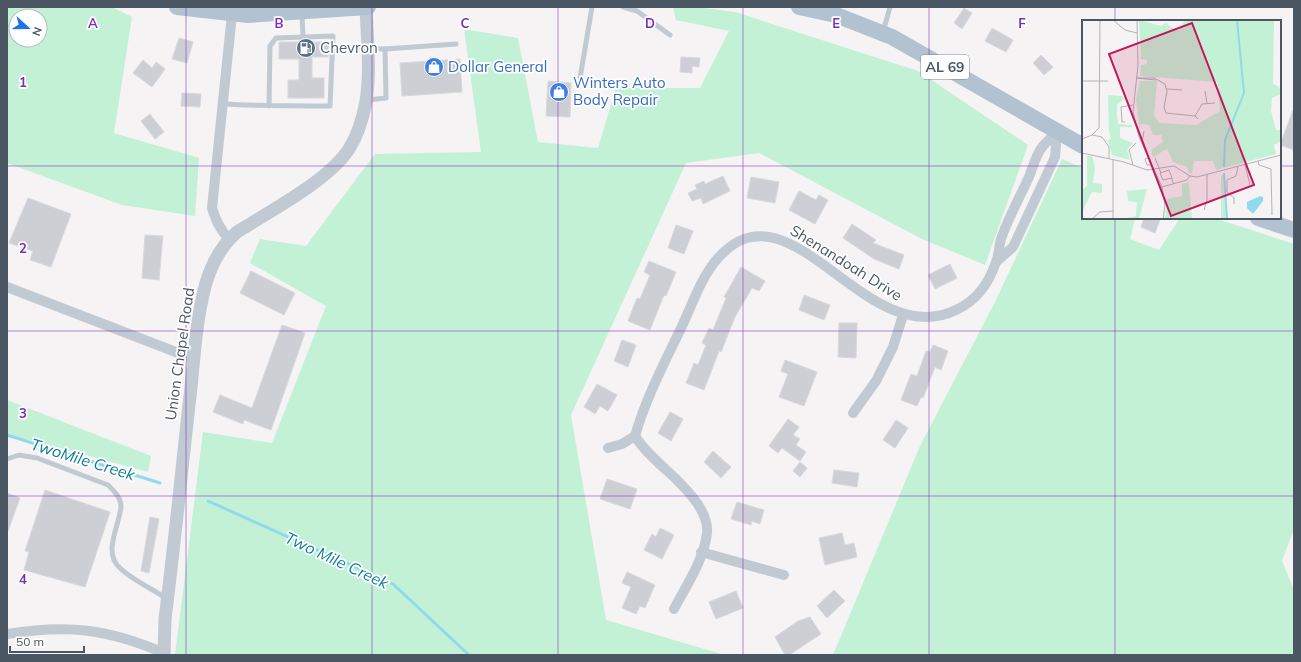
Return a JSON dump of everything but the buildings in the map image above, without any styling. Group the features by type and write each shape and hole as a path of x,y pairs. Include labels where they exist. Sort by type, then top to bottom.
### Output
{"main road":[{"path":"177,7 232,14 302,12 367,7"},
{"name":"AL 69","path":"799,7 836,15 882,33 905,44 1082,145"},
{"path":"1261,219 1294,230"}],"street":[{"name":"Union Chapel Road","path":"164,654 168,599 194,359 201,304 206,282 216,258 229,239 237,232 319,179 348,151 356,137 366,100 368,49 367,7"},
{"path":"229,239 222,232 212,208 232,14"},
{"name":"Shenandoah Drive","path":"997,261 1013,247 1055,157 1058,132"},
{"name":"Shenandoah Drive","path":"634,436 641,412 704,280 717,259 736,243 759,236 782,239 793,244 823,264 872,300 903,315 920,318 932,317 956,310 977,295 985,285 997,261 1001,239 1042,147 1058,132"},
{"path":"7,287 194,359"},
{"path":"853,413 876,381 893,347 903,315"},
{"path":"608,448 622,444 634,436 641,446 685,489 700,508 705,520 707,532 696,567 674,609"},
{"path":"701,552 784,575"},
{"path":"7,634 29,630 65,629 102,632 126,637 164,654"}],"lane":[{"path":"580,78 592,7"},
{"path":"623,7 637,11 670,35"},
{"path":"882,33 890,7"},
{"path":"302,12 303,37"},
{"path":"223,104 269,106 330,106 333,36 276,38 270,46 269,106"},
{"path":"333,48 385,49 456,44"},
{"path":"366,100 386,98 385,49"},
{"path":"7,459 19,455 37,458 108,485 116,493 121,505 112,542 113,558 119,568 168,599"}],"green space":[{"path":"7,7 112,7 132,17 114,133 199,158 195,216 122,205 7,163"},
{"path":"673,7 695,7 735,12 918,71 1028,145 985,265 922,239 759,153 686,163 571,415 606,620 725,655 175,655 203,432 272,443 326,306 250,263 260,239 306,246 375,154 481,152 464,29 518,38 538,142 598,148 616,88 700,88 729,31 676,20"},
{"path":"1062,159 1082,168 1082,219 1135,219 1130,239 1159,250 1179,219 1217,219 1294,244 1294,529 1282,561 1294,590 1294,655 833,655 920,446 995,302"},
{"path":"7,400 151,456 148,472 7,434"}],"waterway":[{"name":"TwoMile Creek","path":"7,435 160,483"},
{"name":"Two Mile Creek","path":"208,501 393,584 469,655"}],"place":[{"name":"Chevron","path":"306,48"},
{"name":"Dollar General","path":"434,67"},
{"name":"Winters Auto Body Repair","path":"559,92"}]}
